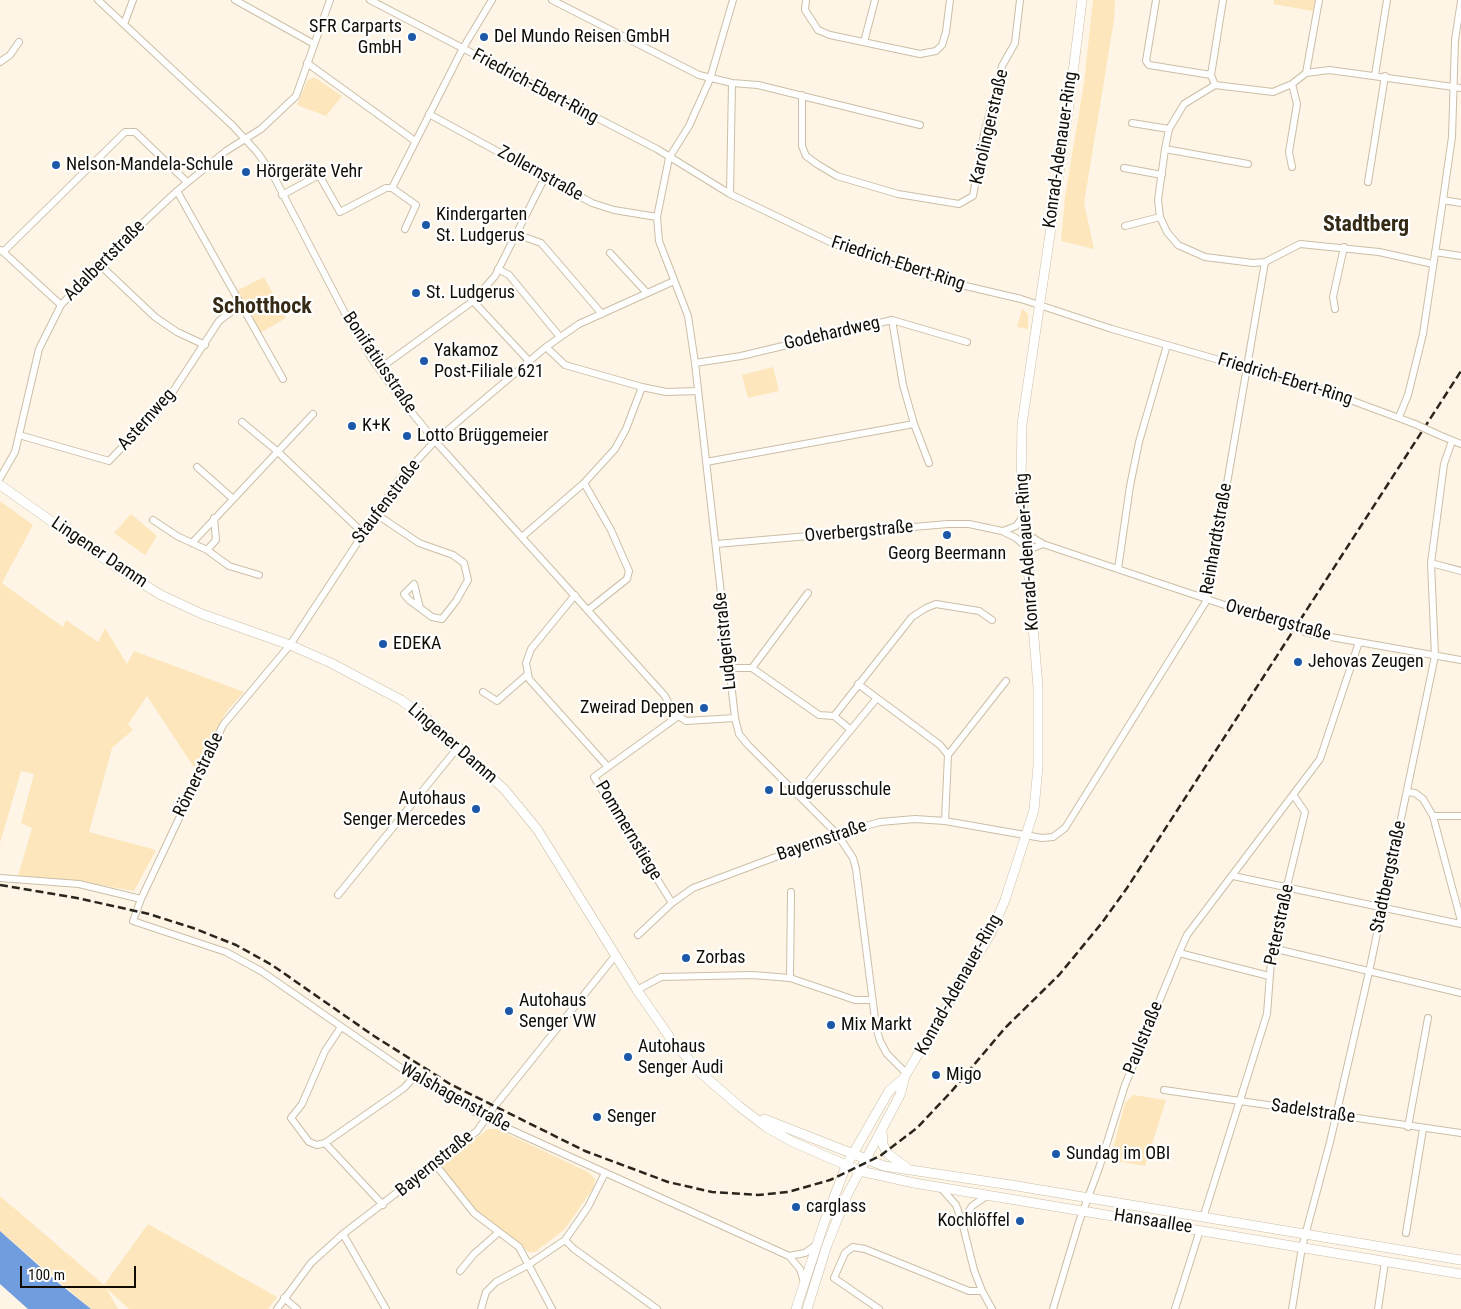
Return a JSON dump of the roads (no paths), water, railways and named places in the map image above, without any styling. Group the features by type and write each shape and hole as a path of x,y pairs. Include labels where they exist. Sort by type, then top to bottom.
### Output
{"main road":[{"name":"Konrad-Adenauer-Ring","path":"807,1309 827,1245 842,1206 900,1095 906,1075 991,933 1005,900 1034,810 1039,726 1038,687 1023,517 1021,481 1022,424 1069,105 1082,0"},
{"name":"Lingener Damm","path":"0,485 116,567 161,595 202,614 290,645 356,676 401,700 427,718 504,789 537,829 637,990 682,1052 702,1074 766,1127 792,1142 846,1166"},
{"name":"Konrad-Adenauer-Ring","path":"796,1309 816,1244 846,1166 889,1091 906,1075"},
{"name":"Lingener Damm","path":"739,1106 776,1126 852,1155"},
{"path":"882,1130 883,1145 891,1157 915,1172"},
{"name":"Hansaallee","path":"852,1155 915,1172 1088,1198 1461,1260"},
{"name":"Hansaallee","path":"846,1166 860,1171 941,1188 1461,1274"}],"street":[{"name":"Bonifatiusstraße","path":"98,0 245,139 266,164 335,296 379,369 435,441 665,696 672,712 677,717"},
{"path":"124,24 133,0"},
{"path":"235,0 314,44"},
{"name":"Adalbertstraße","path":"0,478 8,466 20,435 39,349 61,305 99,264 187,182 273,120 296,96 330,0"},
{"name":"Friedrich-Ebert-Ring","path":"370,0 656,149 730,194 807,233 883,263 1038,306 1246,368 1399,417 1461,444"},
{"path":"392,188 463,48 492,0"},
{"path":"552,0 562,2 710,79 732,83 752,83 920,125"},
{"name":"Ludgeristraße","path":"733,0 710,79 689,126 670,158 657,217 659,241 688,316 735,718 739,734 748,745 837,834 847,848 856,869 867,946 871,1000 880,1042 895,1064 906,1075"},
{"path":"806,0 805,10 818,30 830,36 920,54 936,51 942,45 946,32 950,0"},
{"path":"864,42 875,0"},
{"name":"Karolingerstraße","path":"802,95 802,146 806,156 817,164 837,176 898,194 959,204 973,196 984,134 1002,66 1015,44 1020,0"},
{"path":"1156,0 1146,61 1150,66 1211,75"},
{"path":"1215,86 1211,75 1223,0"},
{"path":"1306,73 1318,0"},
{"path":"1375,75 1387,0"},
{"path":"1399,417 1408,395 1423,334 1443,200 1458,88 1455,40 1461,1"},
{"path":"0,62 10,55 19,42"},
{"path":"307,63 415,141"},
{"path":"1433,264 1379,252 1300,244 1265,262 1252,263 1205,257 1178,245 1166,232 1160,218 1158,200 1165,149 1169,129 1184,104 1215,86 1273,92 1292,84 1306,73 1329,70 1385,76 1458,88"},
{"path":"1368,182 1385,76"},
{"path":"730,194 732,83"},
{"path":"1292,84 1298,104 1289,152 1292,167"},
{"name":"Zollernstraße","path":"429,114 592,203 614,210 657,217"},
{"path":"1132,123 1169,129"},
{"path":"61,305 2,250 125,132 135,132 187,182"},
{"path":"1165,149 1248,164"},
{"path":"1124,168 1162,175"},
{"path":"282,195 319,175 340,212 386,188 392,188 416,204 405,229"},
{"path":"379,369 473,301 498,269 545,177"},
{"path":"177,191 283,379"},
{"path":"1443,200 1461,203"},
{"path":"1125,226 1160,218"},
{"path":"516,234 541,243 602,314"},
{"path":"1335,310 1333,297 1344,247"},
{"path":"1435,252 1461,256"},
{"path":"610,253 647,293"},
{"name":"Reinhardtstraße","path":"1026,835 1053,837 1065,828 1208,600 1265,262"},
{"path":"99,264 155,317 177,332 205,345"},
{"path":"498,269 509,275 560,337"},
{"name":"Staufenstraße","path":"290,645 398,481 435,441 546,347 579,324 674,281"},
{"path":"473,301 530,361"},
{"name":"Asternweg","path":"20,435 109,461 168,399 220,321 240,305"},
{"path":"892,320 902,385 929,463"},
{"name":"Godehardweg","path":"695,363 741,356 892,320 967,342"},
{"path":"1118,569 1139,442 1167,345"},
{"path":"546,347 565,365 666,392 698,391"},
{"path":"522,537 584,483 615,449 626,429 642,387"},
{"path":"192,542 313,414"},
{"path":"242,422 277,451 363,533"},
{"path":"706,462 914,424"},
{"name":"Stadtbergstraße","path":"1292,1309 1302,1247 1336,1116 1369,972 1435,656 1431,563 1444,464 1452,441"},
{"path":"197,467 232,498"},
{"path":"584,483 612,530 629,571 626,579 588,610"},
{"path":"376,514 419,543 453,555 464,563 468,580 456,601 442,619 432,617 420,608"},
{"path":"1002,531 1016,526 1023,517"},
{"path":"208,550 216,540 214,518"},
{"path":"153,520 177,536 208,550 229,566 259,575"},
{"name":"Overbergstraße","path":"716,544 948,524 969,524 1002,531 1016,538 1025,546"},
{"name":"Overbergstraße","path":"1024,532 1043,544 1308,633 1461,660"},
{"path":"1026,557 1033,548 1043,544"},
{"path":"1431,563 1461,571"},
{"path":"752,668 808,593"},
{"path":"483,692 497,701 528,674 526,663 531,649 575,595"},
{"path":"834,716 912,617 926,608 936,604 979,611 992,620"},
{"path":"1294,796 1320,759 1359,642"},
{"name":"Römerstraße","path":"133,921 141,899 223,725 290,645"},
{"path":"729,668 752,668 819,715 834,716 851,730"},
{"name":"Pommernstiege","path":"528,674 529,679 539,691 608,767 594,777 672,903"},
{"path":"945,821 948,755 1006,680"},
{"path":"858,684 940,745 948,755"},
{"path":"797,795 877,698"},
{"path":"608,767 677,717 686,721 735,718"},
{"path":"338,895 459,746"},
{"path":"1233,876 1461,922 1433,816 1423,799 1407,792"},
{"name":"Paulstraße","path":"1053,1309 1083,1210 1125,1085 1187,935 1294,796"},
{"name":"Peterstraße","path":"1203,1218 1266,1014 1272,948 1305,812 1294,796"},
{"path":"1433,816 1461,816"},
{"name":"Bayernstraße","path":"638,935 672,903 692,888 837,834 880,822 914,818 945,821 1026,835"},
{"path":"0,878 79,884 141,899"},
{"path":"790,978 791,892"},
{"name":"Walshagenstraße","path":"133,921 226,952 261,971 414,1077 487,1118 790,1256"},
{"path":"1272,948 1461,993"},
{"path":"1179,953 1269,976"},
{"name":"Bayernstraße","path":"277,1309 311,1263 343,1234 477,1131 494,1107 615,956"},
{"path":"637,990 661,977 752,975 790,978 855,1000 871,1000"},
{"path":"1408,1126 1428,1018"},
{"path":"341,1027 325,1051 302,1104 291,1118 309,1142 317,1145 325,1143 404,1088 414,1077"},
{"name":"Sadelstraße","path":"1164,1090 1461,1133"},
{"path":"1406,1233 1423,1129"},
{"path":"325,1143 383,1205"},
{"path":"434,1164 474,1213 519,1247 552,1309"},
{"path":"481,1309 486,1292 496,1282 528,1265 564,1240 588,1208 605,1173"},
{"path":"941,1188 956,1206 982,1291 992,1309"},
{"path":"962,1222 972,1206 988,1195"},
{"path":"1175,1309 1200,1230"},
{"path":"460,1271 474,1254 499,1232"},
{"path":"343,1234 386,1309"},
{"path":"564,1240 657,1309"},
{"path":"804,1282 800,1269 790,1256 805,1253 816,1244"},
{"path":"879,1309 834,1278 845,1253 853,1247 865,1249 969,1291 982,1291"},
{"path":"1378,1309 1385,1262"},
{"path":"284,1298 298,1309"}],"water":[{"path":"0,1231 56,1281 91,1309 28,1309 0,1284"}],"railway":[{"path":"0,885 77,898 149,914 193,928 236,945 272,965 374,1036 450,1084 585,1151 668,1182 712,1192 758,1195 788,1192 830,1180 880,1156 917,1128 951,1092 1005,1028 1059,975 1101,924 1127,888 1461,371"}],"place":[{"name":"SFR Carparts GmbH","path":"412,37"},
{"name":"Del Mundo Reisen GmbH","path":"484,37"},
{"name":"Nelson-Mandela-Schule","path":"56,165"},
{"name":"Hörgeräte Vehr","path":"246,172"},
{"name":"Kindergarten St. Ludgerus","path":"426,225"},
{"name":"St. Ludgerus","path":"416,293"},
{"name":"Yakamoz Post-Filiale 621","path":"424,361"},
{"name":"K+K","path":"352,426"},
{"name":"Lotto Brüggemeier","path":"407,436"},
{"name":"Georg Beermann","path":"947,535"},
{"name":"EDEKA","path":"383,644"},
{"name":"Jehovas Zeugen","path":"1298,662"},
{"name":"Zweirad Deppen","path":"704,708"},
{"name":"Ludgerusschule","path":"769,790"},
{"name":"Autohaus Senger Mercedes","path":"476,809"},
{"name":"Zorbas","path":"686,958"},
{"name":"Autohaus Senger VW","path":"509,1011"},
{"name":"Mix Markt","path":"831,1025"},
{"name":"Autohaus Senger Audi","path":"628,1057"},
{"name":"Migo","path":"936,1075"},
{"name":"Senger","path":"597,1117"},
{"name":"Sundag im OBI","path":"1056,1154"},
{"name":"carglass","path":"796,1207"},
{"name":"Kochlöffel","path":"1020,1221"}],"district":[{"name":"Stadtberg","path":"1366,225"},
{"name":"Schotthock","path":"262,307"}]}
